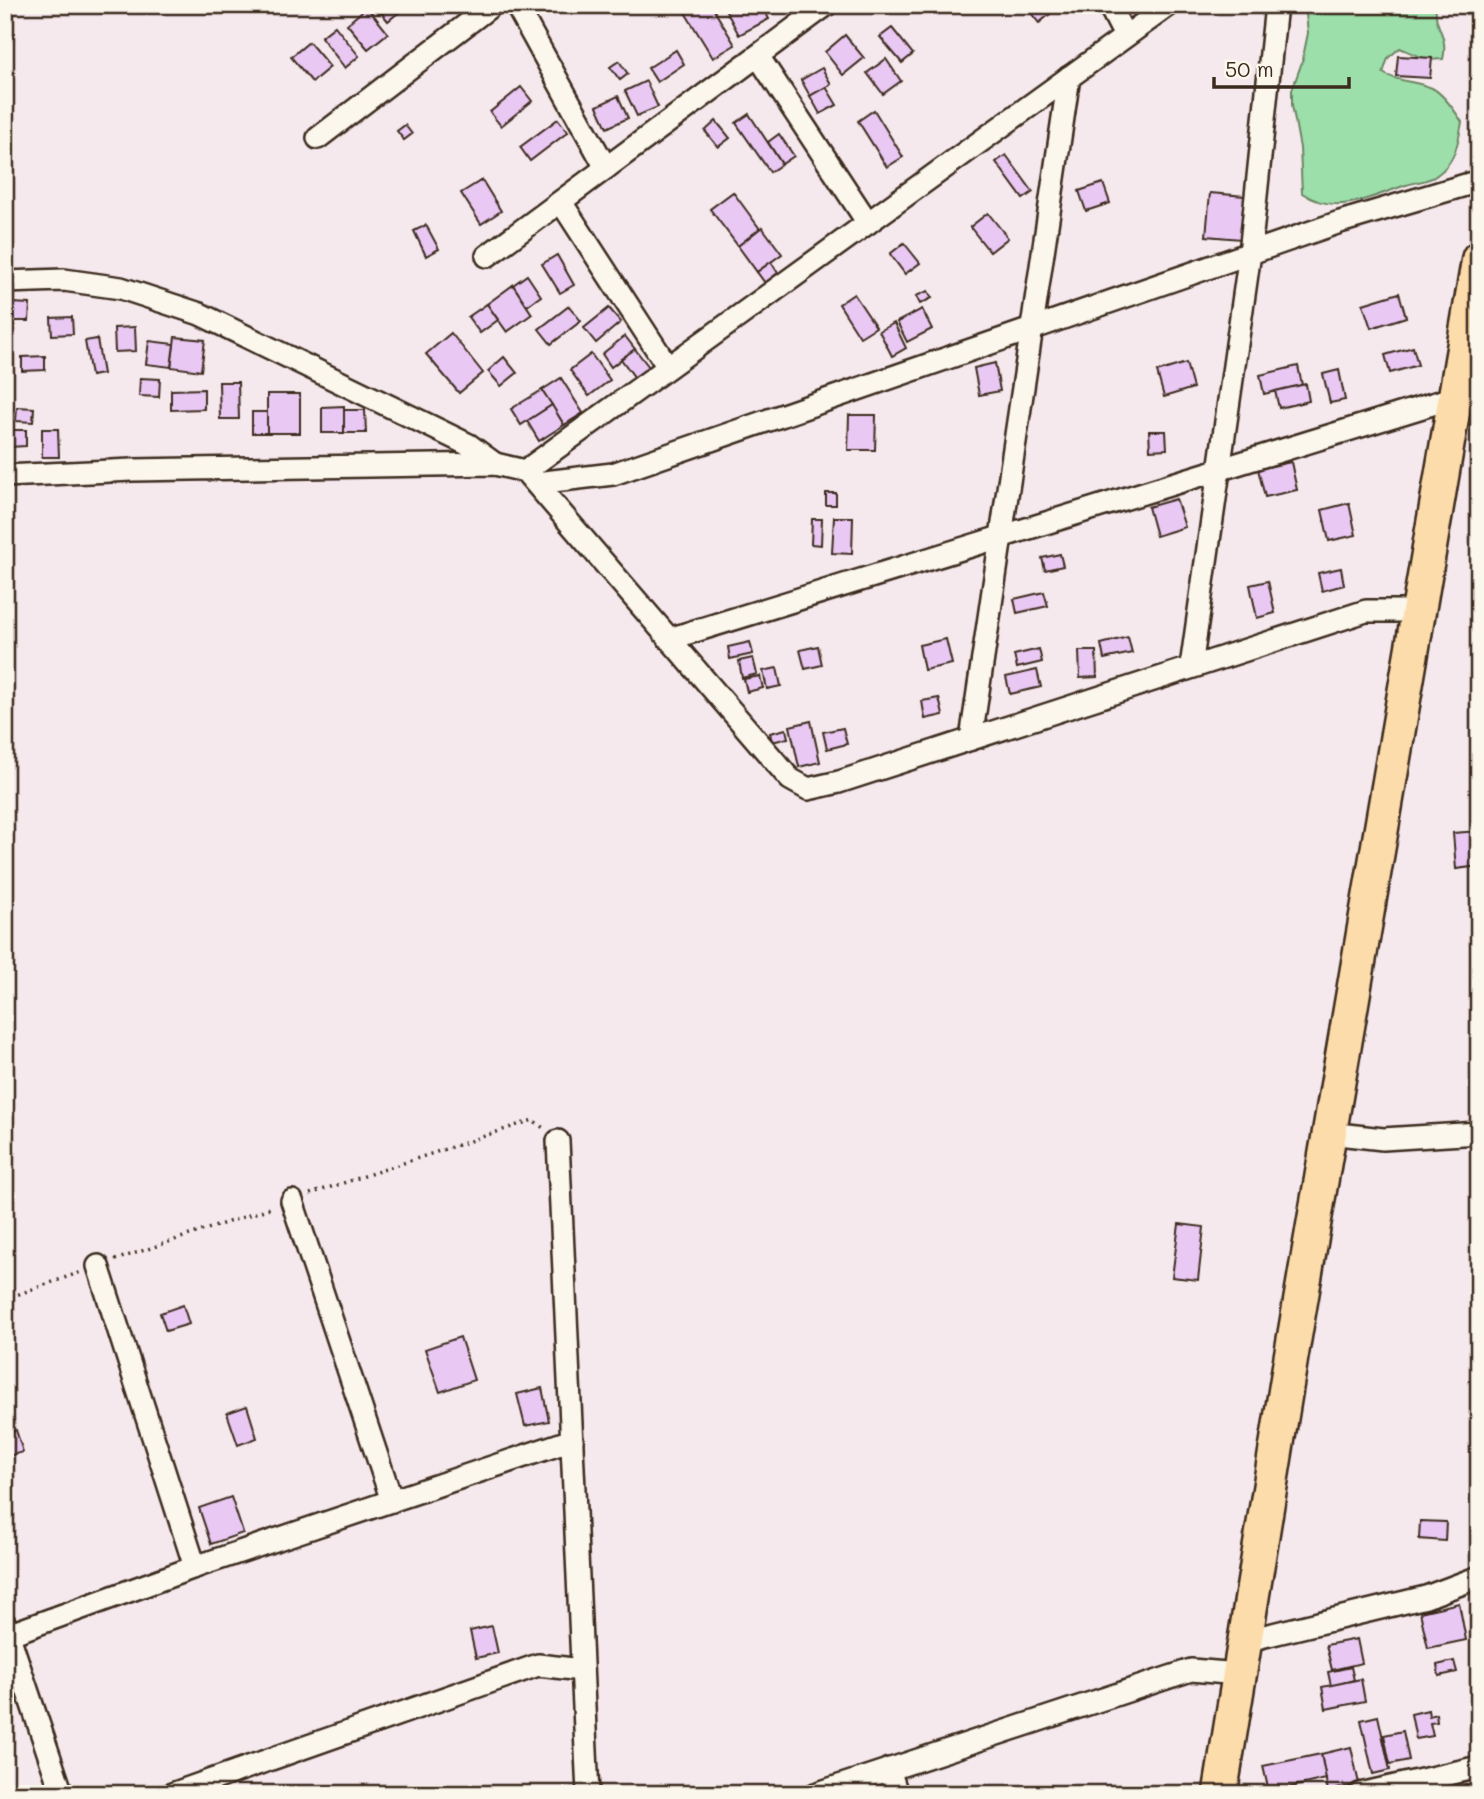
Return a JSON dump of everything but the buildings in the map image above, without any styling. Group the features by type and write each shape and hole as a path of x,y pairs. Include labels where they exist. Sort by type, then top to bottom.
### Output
{"main road":[{"path":"1220,1794 1329,1133 1479,258"}],"street":[{"path":"318,138 492,5"},
{"path":"516,5 606,168"},
{"path":"487,256 758,56 801,13 826,5"},
{"path":"1110,5 1125,36"},
{"path":"530,477 668,367 1169,5"},
{"path":"1191,667 1250,253 1276,5"},
{"path":"758,56 868,223"},
{"path":"971,739 1069,77"},
{"path":"5,282 64,280 121,288 200,314 469,445 495,464 530,477 613,474 1340,222 1479,181"},
{"path":"561,202 668,367"},
{"path":"669,639 1455,397"},
{"path":"5,476 132,470 495,464"},
{"path":"530,477 790,779 808,789 839,782 1366,611 1418,611"},
{"path":"1329,1133 1383,1139 1479,1133"},
{"path":"558,1141 588,1794"},
{"path":"292,1201 393,1501"},
{"path":"98,1266 195,1567"},
{"path":"62,1794 6,1631 572,1440"},
{"path":"1244,1641 1426,1597 1479,1577"},
{"path":"172,1794 538,1665 582,1670"},
{"path":"816,1794 1191,1670 1239,1674"},
{"path":"1360,1794 1479,1767"},
{"path":"889,1769 897,1794"}],"green space":[{"path":"1305,5 1436,5 1437,20 1444,43 1443,59 1428,60 1400,48 1388,58 1383,73 1426,85 1441,94 1462,122 1452,158 1437,175 1367,199 1341,204 1328,204 1302,193 1300,148 1292,90 1308,33"}]}
